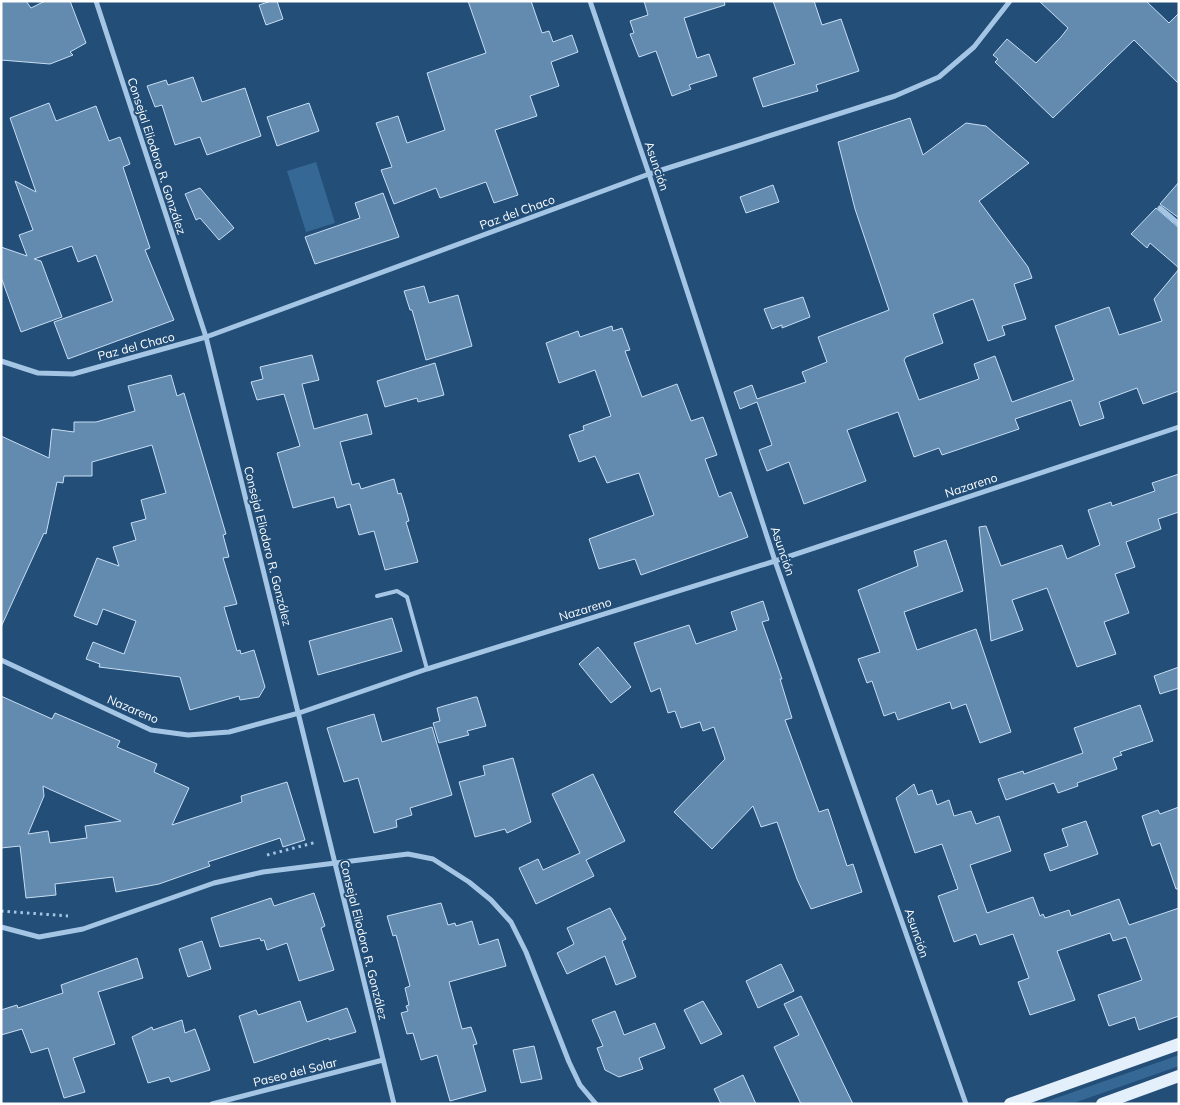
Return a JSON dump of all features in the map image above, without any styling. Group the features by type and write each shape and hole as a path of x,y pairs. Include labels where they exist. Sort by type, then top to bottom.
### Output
{"main road":[{"path":"1010,1104 1179,1044"},
{"path":"1102,1104 1179,1076"}],"street":[{"name":"Consejal Eliodoro R. González","path":"96,1 206,337 394,1104"},
{"name":"Asunción","path":"590,1 649,174 775,561 966,1104"},
{"name":"Paz del Chaco","path":"1,361 38,373 73,374 206,337 649,174 895,96 939,76 974,47 1010,1"},
{"path":"1160,208 1179,224"},
{"name":"Nazareno","path":"1,660 151,730 188,735 228,732 299,713 427,669 775,561 1179,427"},
{"path":"1,926 39,937 83,929 214,883 263,872 408,854 433,859 470,882 491,900 510,922 526,952 569,1062 580,1085 596,1104"},
{"name":"Paseo del Solar","path":"212,1104 384,1060"}],"lane":[{"path":"377,596 397,591 407,597 427,669"}],"shaded area":[{"path":"316,162 335,223 306,232 287,171"},
{"path":"1179,1055 1179,1066 1071,1104 1039,1104"}],"building":[{"path":"1,1 26,1 31,8 45,1 70,1 86,43 70,52 73,55 50,64 1,60"},
{"path":"277,1 283,19 266,25 259,5"},
{"path":"468,1 531,1 542,33 549,31 553,42 572,35 578,52 551,62 559,86 530,96 537,116 495,130 518,195 494,203 486,182 440,198 436,188 394,204 381,170 392,167 376,123 398,116 407,143 445,130 427,73 486,53"},
{"path":"644,1 724,1 725,5 684,18 697,58 709,54 717,76 689,85 691,89 672,96 656,51 639,57 630,34 634,33 630,21 648,15"},
{"path":"773,1 814,1 822,25 841,19 859,71 816,85 818,91 763,107 753,78 795,64"},
{"path":"1039,1 1146,1 1169,23 1179,13 1179,84 1134,40 1053,118 995,62 998,59 993,55 1007,39 1036,63 1061,37 1068,28"},
{"path":"193,77 202,102 245,88 261,136 207,155 200,137 175,145 162,105 155,107 147,86 166,80 168,85"},
{"path":"49,103 56,121 96,106 109,141 120,137 130,164 123,167 150,248 145,250 174,320 68,359 54,322 113,301 96,255 78,262 72,246 34,259 41,261 62,317 21,332 1,277 1,247 27,256 19,235 33,230 15,181 36,192 10,118"},
{"path":"309,103 319,131 277,146 267,117"},
{"path":"910,118 923,155 966,123 986,126 1029,163 979,201 1028,267 1032,278 1014,284 1026,319 1002,326 1005,335 988,341 973,299 933,314 943,343 906,357 904,360 919,400 979,379 974,364 995,356 1012,402 1074,380 1055,326 1109,307 1119,335 1162,321 1154,299 1179,269 1179,391 1143,404 1137,388 1099,402 1104,418 1080,426 1071,400 1015,419 1019,429 942,455 939,448 914,457 898,412 847,430 866,481 804,504 789,462 767,471 759,450 772,445 757,402 740,409 734,392 752,385 757,399 806,382 802,372 827,362 818,337 889,310 855,209 838,142"},
{"path":"1179,182 1179,218 1160,204"},
{"path":"773,185 779,202 746,213 740,197"},
{"path":"200,188 234,228 219,240 200,218 196,220 185,194"},
{"path":"383,193 399,237 315,264 305,237 360,218 355,203"},
{"path":"1156,208 1179,228 1179,268 1150,243 1147,248 1131,234"},
{"path":"424,286 429,303 458,295 472,346 426,360 412,310 410,310 404,291"},
{"path":"803,297 810,317 782,328 782,325 772,329 764,309"},
{"path":"612,326 613,331 622,328 630,350 625,351 642,397 677,384 691,421 703,417 717,455 705,459 719,497 731,492 748,537 641,575 635,559 599,569 589,539 654,515 639,473 607,483 595,456 579,462 569,435 584,430 583,426 611,416 595,370 559,383 546,343 578,331 580,337"},
{"path":"312,355 319,380 302,384 314,429 367,414 372,434 340,442 352,485 359,483 361,489 394,479 398,494 401,493 406,510 409,521 406,522 418,562 385,570 374,531 359,535 350,504 337,508 334,497 293,508 277,453 300,446 284,394 257,400 251,382 263,379 260,367"},
{"path":"435,363 444,395 418,402 417,398 385,407 377,381"},
{"path":"171,375 177,396 184,393 226,534 223,535 229,557 223,558 237,604 224,607 237,651 240,650 241,654 254,650 265,687 259,697 240,700 239,696 190,710 180,677 99,667 100,664 86,659 93,642 124,654 136,621 103,609 97,625 74,616 97,558 119,566 113,547 136,540 131,523 146,519 141,500 166,493 152,445 92,462 92,476 64,476 63,483 57,482 46,534 44,533 1,627 1,436 49,458 52,429 74,432 74,422 96,422 135,411 128,386"},
{"path":"1179,474 1179,512 1158,519 1161,529 1126,542 1135,567 1115,574 1129,613 1104,622 1116,654 1077,667 1047,588 1012,600 1023,630 991,641 979,527 986,526 1001,566 1062,545 1067,559 1100,545 1088,510 1111,502 1112,506 1155,491 1152,483"},
{"path":"946,540 963,591 904,612 917,650 976,629 1011,732 980,743 966,704 952,709 950,702 898,720 895,712 884,716 872,681 867,683 858,659 880,652 858,590 918,566 914,551"},
{"path":"763,601 769,620 762,622 782,679 780,679 792,718 785,720 819,812 828,809 847,866 853,864 862,892 811,909 797,879 777,822 761,827 753,806 712,849 674,812 725,759 714,727 703,731 700,722 681,728 675,711 668,713 660,688 651,692 634,643 689,625 696,644 737,630 731,612"},
{"path":"392,618 402,651 318,675 309,641"},
{"path":"598,647 631,687 611,703 579,664"},
{"path":"1179,667 1179,688 1160,694 1154,676"},
{"path":"1,696 52,719 55,713 120,741 117,747 157,764 154,772 189,788 172,825 242,802 241,796 287,782 305,840 283,847 280,838 208,862 210,866 159,884 116,892 113,877 55,884 56,895 26,898 20,846 1,848","holes":["43,786 121,821 85,826 87,838 50,843 48,831 28,834 44,796"]},
{"path":"477,697 486,726 467,731 469,735 439,743 433,723 440,721 437,708"},
{"path":"1140,705 1153,741 1120,752 1122,755 1113,758 1117,769 1077,783 1078,786 1058,793 1054,783 1006,800 998,779 1023,771 1024,774 1083,753 1074,728"},
{"path":"374,714 382,742 432,727 452,795 410,808 412,815 396,820 397,827 374,833 358,778 344,782 327,728"},
{"path":"513,758 531,822 507,833 505,829 475,837 459,782 485,775 483,766"},
{"path":"593,774 625,841 586,860 594,876 536,904 519,868 538,859 543,870 580,853 552,794"},
{"path":"914,784 918,795 932,790 937,805 949,800 954,816 971,811 976,824 999,816 1011,851 970,865 987,913 1033,897 1040,916 1043,914 1045,918 1069,910 1071,916 1119,899 1129,925 1179,908 1179,1016 1139,1030 1135,1017 1109,1026 1098,995 1142,980 1126,937 1113,941 1110,933 1057,951 1075,1000 1030,1015 1018,982 1029,978 1013,934 980,945 976,934 954,942 938,896 958,889 942,844 915,853 896,798"},
{"path":"1179,807 1179,889 1176,889 1160,843 1152,846 1142,816 1158,810 1160,814"},
{"path":"1086,821 1098,854 1050,871 1044,854 1068,846 1062,829"},
{"path":"314,893 325,926 321,928 334,970 299,981 287,943 267,950 264,940 261,941 260,938 220,947 211,918 271,898 274,906"},
{"path":"441,903 448,925 455,923 456,926 472,921 479,945 498,939 506,966 449,982 462,1029 471,1027 477,1044 473,1045 486,1091 450,1101 437,1055 421,1060 413,1033 407,1034 401,1013 408,1011 406,1006 409,1005 405,988 410,986 396,935 393,936 387,916"},
{"path":"610,908 626,939 622,941 636,977 616,985 605,956 567,974 557,953 574,944 567,928"},
{"path":"202,941 211,969 188,977 179,949"},
{"path":"137,958 143,978 98,992 115,1044 73,1058 85,1092 64,1098 48,1048 31,1053 22,1029 1,1035 1,1010 17,1005 18,1008 63,993 61,985"},
{"path":"781,964 794,991 758,1008 746,981"},
{"path":"801,996 853,1104 801,1104 774,1047 799,1035 784,1004"},
{"path":"300,1001 307,1022 347,1008 356,1032 329,1040 329,1038 254,1063 239,1016 256,1010 258,1015"},
{"path":"703,1001 722,1034 701,1044 684,1010"},
{"path":"615,1011 624,1035 655,1023 665,1048 639,1058 643,1069 619,1077 605,1070 597,1048 603,1046 592,1020"},
{"path":"182,1020 185,1033 195,1029 210,1070 171,1082 169,1077 148,1083 132,1037 152,1027 153,1030"},
{"path":"534,1046 542,1079 521,1083 513,1050"},
{"path":"743,1075 756,1104 721,1104 714,1089"}]}
